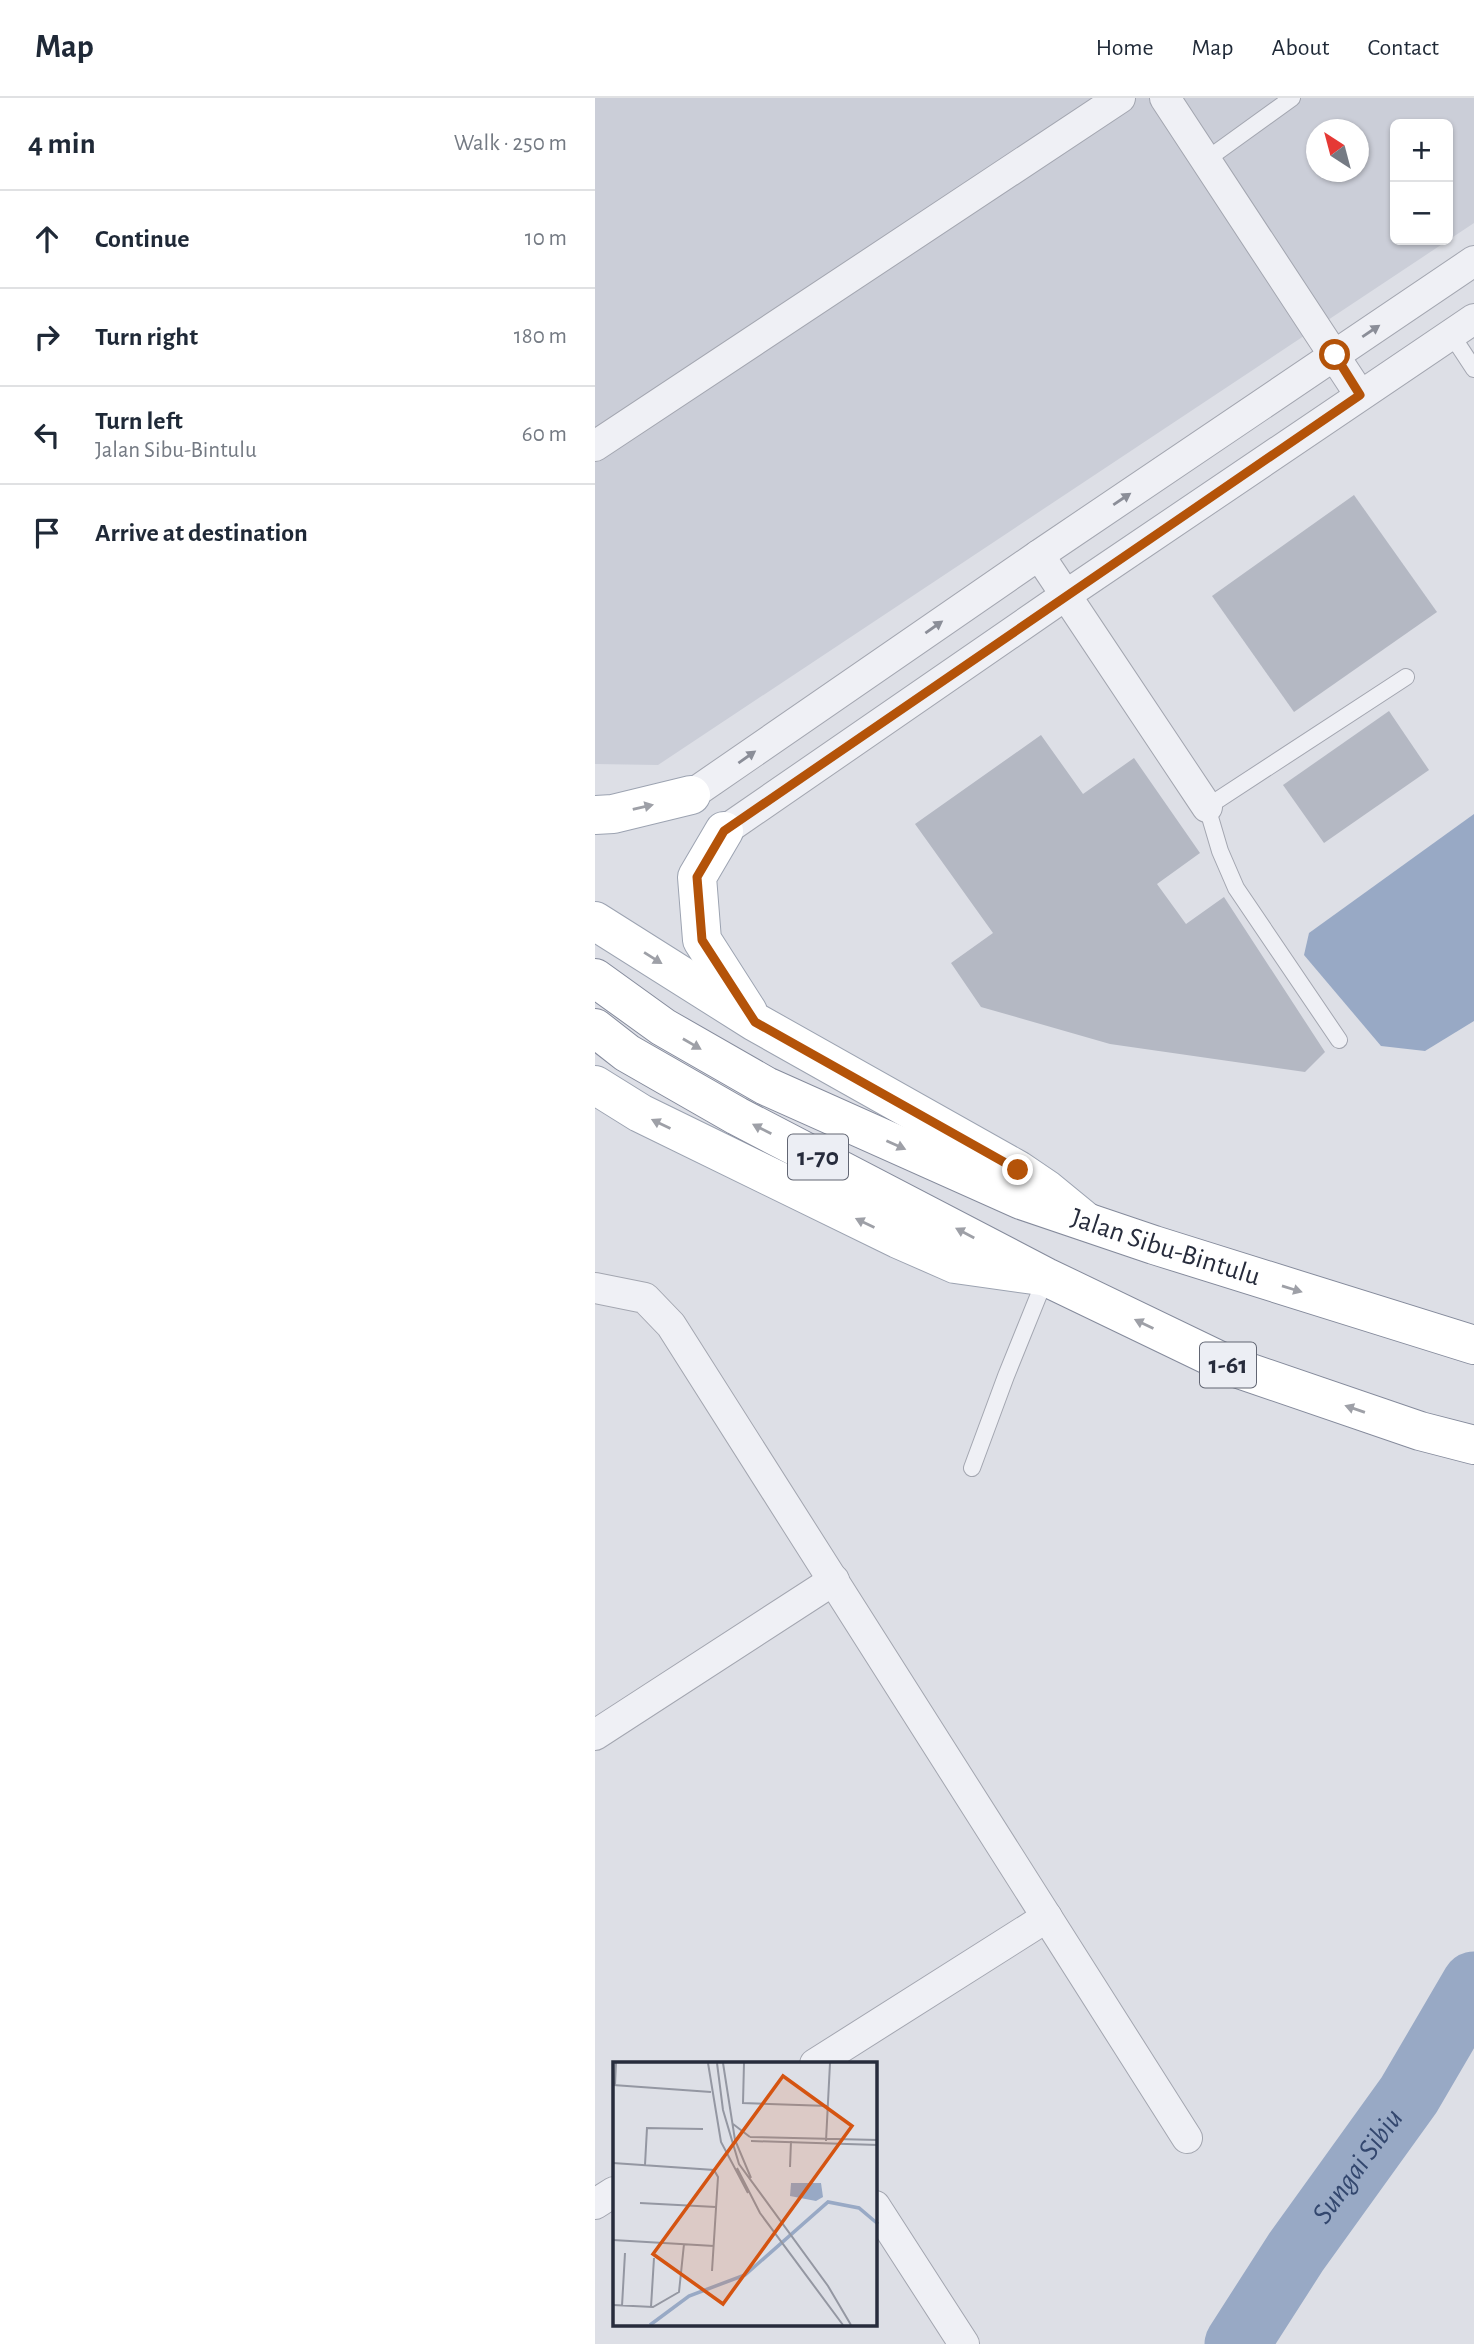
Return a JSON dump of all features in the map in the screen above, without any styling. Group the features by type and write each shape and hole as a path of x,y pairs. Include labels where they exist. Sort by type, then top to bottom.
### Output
{"main road":[{"path":"595,814 613,814 691,796"},
{"path":"724,831 697,877 702,940 755,1022"},
{"name":"Jalan Sibu-Bintulu","path":"595,921 755,1022 1018,1170 1087,1223 1466,1343"},
{"name":"1-70","path":"595,978 663,1027 766,1086 979,1183 1087,1223"},
{"name":"1-70","path":"595,1028 628,1053 737,1116 1046,1277"},
{"path":"595,1085 640,1113 955,1264 1046,1277"},
{"name":"1-61","path":"1046,1277 1233,1367 1420,1431 1474,1445"}],"street":[{"path":"595,446 1120,98"},
{"path":"1165,98 1360,395"},
{"path":"691,796 1039,555 1474,261"},
{"path":"724,831 1462,326"},
{"path":"1039,555 1207,807"},
{"path":"595,1288 645,1298 671,1325 1187,2138"},
{"path":"595,1735 834,1580"},
{"path":"818,2062 1047,1917"},
{"path":"595,2204 613,2193"},
{"path":"877,2209 964,2344"}],"lane":[{"path":"1206,160 1292,98"},
{"path":"1462,326 1474,369"},
{"path":"1339,1040 1235,888 1207,807 1406,677"},
{"path":"972,1468 1046,1277"}],"shaded area":[{"path":"595,98 1474,98 1474,223 1453,237 1453,119 1390,119 1390,245 1441,245 658,765 595,764"}],"water":[{"path":"1474,814 1474,1021 1425,1051 1381,1046 1304,955 1309,933"}],"building":[{"path":"1354,495 1437,612 1294,712 1212,596"},
{"path":"1389,711 1429,770 1324,843 1283,785"},
{"path":"1041,735 1083,794 1134,758 1200,853 1157,884 1186,924 1224,897 1325,1052 1305,1072 1110,1044 981,1007 951,963 993,933 915,824"}],"waterway":[{"name":"Sungai Sibiu","path":"1237,2344 1296,2252 1409,2095 1474,1984"}],"route":[{"path":"1018,1170 755,1022 702,940 697,877 724,831 1360,395 1335,355"}]}
